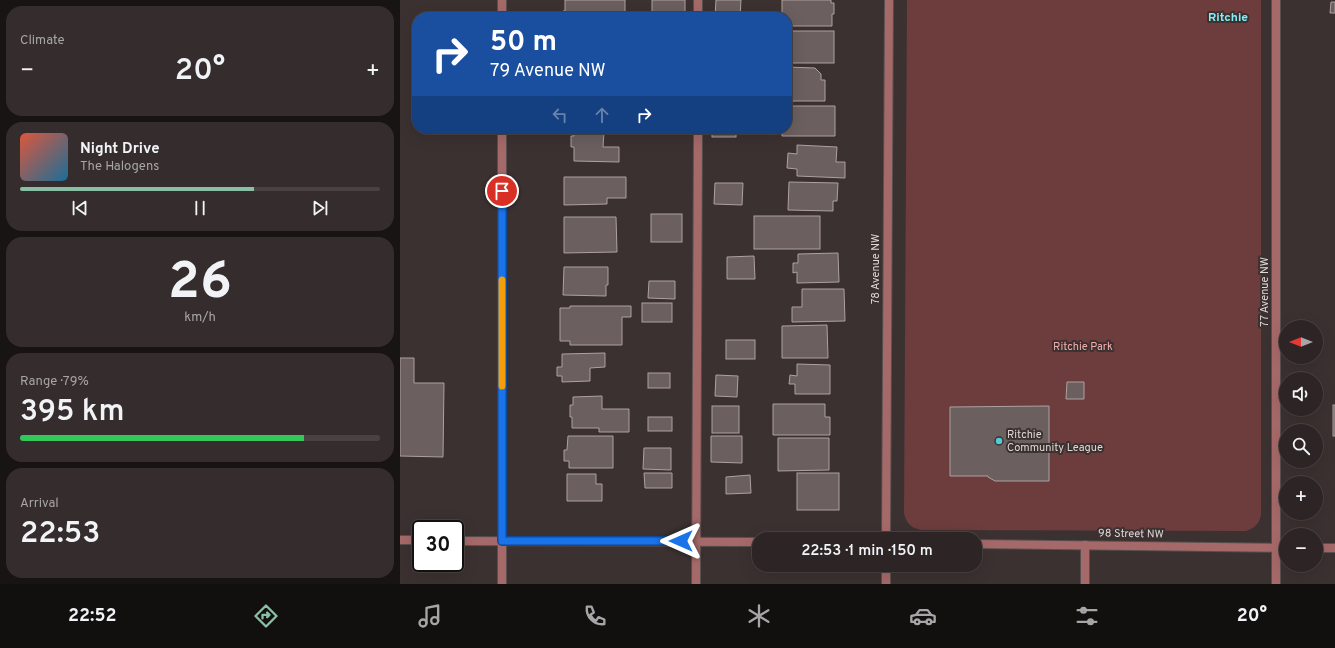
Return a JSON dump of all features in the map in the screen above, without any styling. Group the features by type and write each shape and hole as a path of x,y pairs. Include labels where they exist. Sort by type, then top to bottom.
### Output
{"street":[{"path":"502,0 502,12"},
{"path":"698,0 698,12"},
{"name":"78 Avenue NW","path":"886,532 889,0"},
{"name":"77 Avenue NW","path":"1276,0 1276,584"},
{"path":"502,134 502,584"},
{"path":"696,584 698,134"},
{"path":"400,540 412,540"},
{"path":"464,541 752,542"},
{"name":"98 Street NW","path":"982,544 1279,547"},
{"path":"1085,545 1085,584"},
{"path":"1323,548 1335,548"},
{"path":"886,572 886,584"}],"green space":[{"name":"Ritchie Park","path":"907,0 1261,0 1261,515 1258,523 1254,527 1246,531 921,530 914,528 906,520 904,513"}],"building":[{"path":"565,0 625,0 625,12 562,12 565,11"},
{"path":"652,0 685,0 685,12 652,12"},
{"path":"716,0 741,0 740,12 715,12"},
{"path":"782,0 831,0 831,3 834,3 832,26 792,26 792,12 782,12"},
{"path":"1331,2 1335,2 1335,13 1330,13"},
{"path":"792,31 834,31 834,63 792,63"},
{"path":"792,67 815,68 821,74 821,80 825,80 825,101 792,101"},
{"path":"792,106 835,106 835,136 782,136 782,134 792,134"},
{"path":"574,134 604,134 603,147 619,147 619,162 574,161 574,147 571,147 571,136 574,136"},
{"path":"712,134 736,134 736,137 712,137"},
{"path":"797,145 837,147 836,162 845,162 845,178 797,176 797,169 787,168 788,153 797,154"},
{"path":"564,177 626,177 626,198 607,198 607,204 564,205"},
{"path":"789,182 838,183 837,201 833,201 833,211 788,210"},
{"path":"715,183 743,183 742,205 714,204"},
{"path":"651,214 682,214 682,242 651,242"},
{"path":"754,216 820,216 820,249 754,249"},
{"path":"564,217 616,217 617,252 564,253"},
{"path":"838,253 839,282 797,283 797,272 793,273 793,263 798,263 798,254"},
{"path":"754,256 755,279 727,279 727,257"},
{"path":"564,267 608,267 608,285 606,285 606,296 563,295"},
{"path":"649,281 675,281 675,299 648,298"},
{"path":"802,289 844,289 845,321 792,322 792,307 802,307"},
{"path":"642,303 672,303 672,322 642,322"},
{"path":"570,306 631,306 631,317 622,317 622,345 570,345 570,341 560,341 560,308 570,308"},
{"path":"827,325 828,358 782,358 782,326"},
{"path":"726,340 755,340 755,359 726,359"},
{"path":"605,353 605,367 590,368 590,381 562,382 562,376 557,376 557,367 562,367 562,354"},
{"path":"400,358 414,358 414,383 444,383 443,457 400,456"},
{"path":"797,364 830,365 830,394 795,394 795,384 789,384 790,375 797,376"},
{"path":"648,373 670,373 670,388 648,388"},
{"path":"716,375 738,376 737,397 715,396"},
{"path":"1067,382 1084,382 1084,399 1066,399"},
{"path":"602,396 602,409 629,409 629,432 599,432 599,428 572,428 570,405 573,405 573,397"},
{"path":"773,404 825,404 825,417 830,417 830,435 773,435"},
{"path":"1333,405 1335,405 1335,436 1333,436"},
{"path":"712,406 739,406 739,433 712,433"},
{"name":"Ritchie Community League","path":"1049,406 1049,481 995,481 988,476 950,476 950,407"},
{"path":"648,417 672,417 672,431 648,431"},
{"path":"568,436 613,436 613,468 569,468 569,461 564,461 564,450 567,450"},
{"path":"711,436 742,436 742,463 711,462"},
{"path":"778,438 829,438 829,470 778,471"},
{"path":"644,448 671,448 671,470 643,469"},
{"path":"644,473 672,473 672,488 645,488"},
{"path":"797,473 839,473 839,510 797,510"},
{"path":"567,474 596,474 596,484 602,484 602,501 567,501"},
{"path":"750,475 751,493 726,494 726,477"}],"slow traffic":[{"path":"502,280 502,386"}],"place":[{"name":"Ritchie Community League","path":"999,441"}],"district":[{"name":"Ritchie","path":"1228,18"}],"route":[{"path":"502,191 502,541 681,541"}]}
